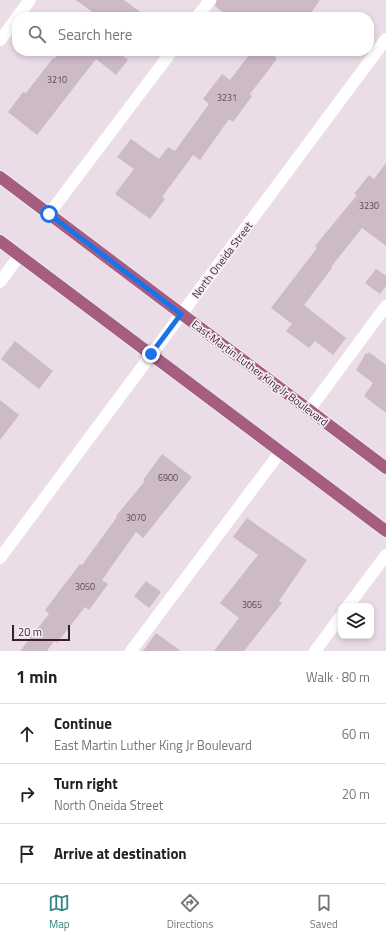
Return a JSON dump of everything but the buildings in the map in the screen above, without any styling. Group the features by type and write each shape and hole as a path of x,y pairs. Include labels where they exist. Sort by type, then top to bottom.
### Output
{"main road":[{"name":"East Martin Luther King Jr Boulevard","path":"0,177 386,468"},
{"path":"0,241 386,531"}],"street":[{"path":"21,12 30,0"},
{"path":"202,12 210,0"},
{"path":"0,40 12,24"},
{"name":"North Oneida Street","path":"374,55 386,39"},
{"path":"49,214 168,56"},
{"name":"North Oneida Street","path":"0,558 373,56"},
{"path":"0,282 19,256"},
{"path":"308,410 386,306"},
{"path":"130,651 281,451"},
{"path":"350,603 386,555"},
{"path":"315,651 338,620"}],"route":[{"path":"49,214 181,314 151,354"}]}
